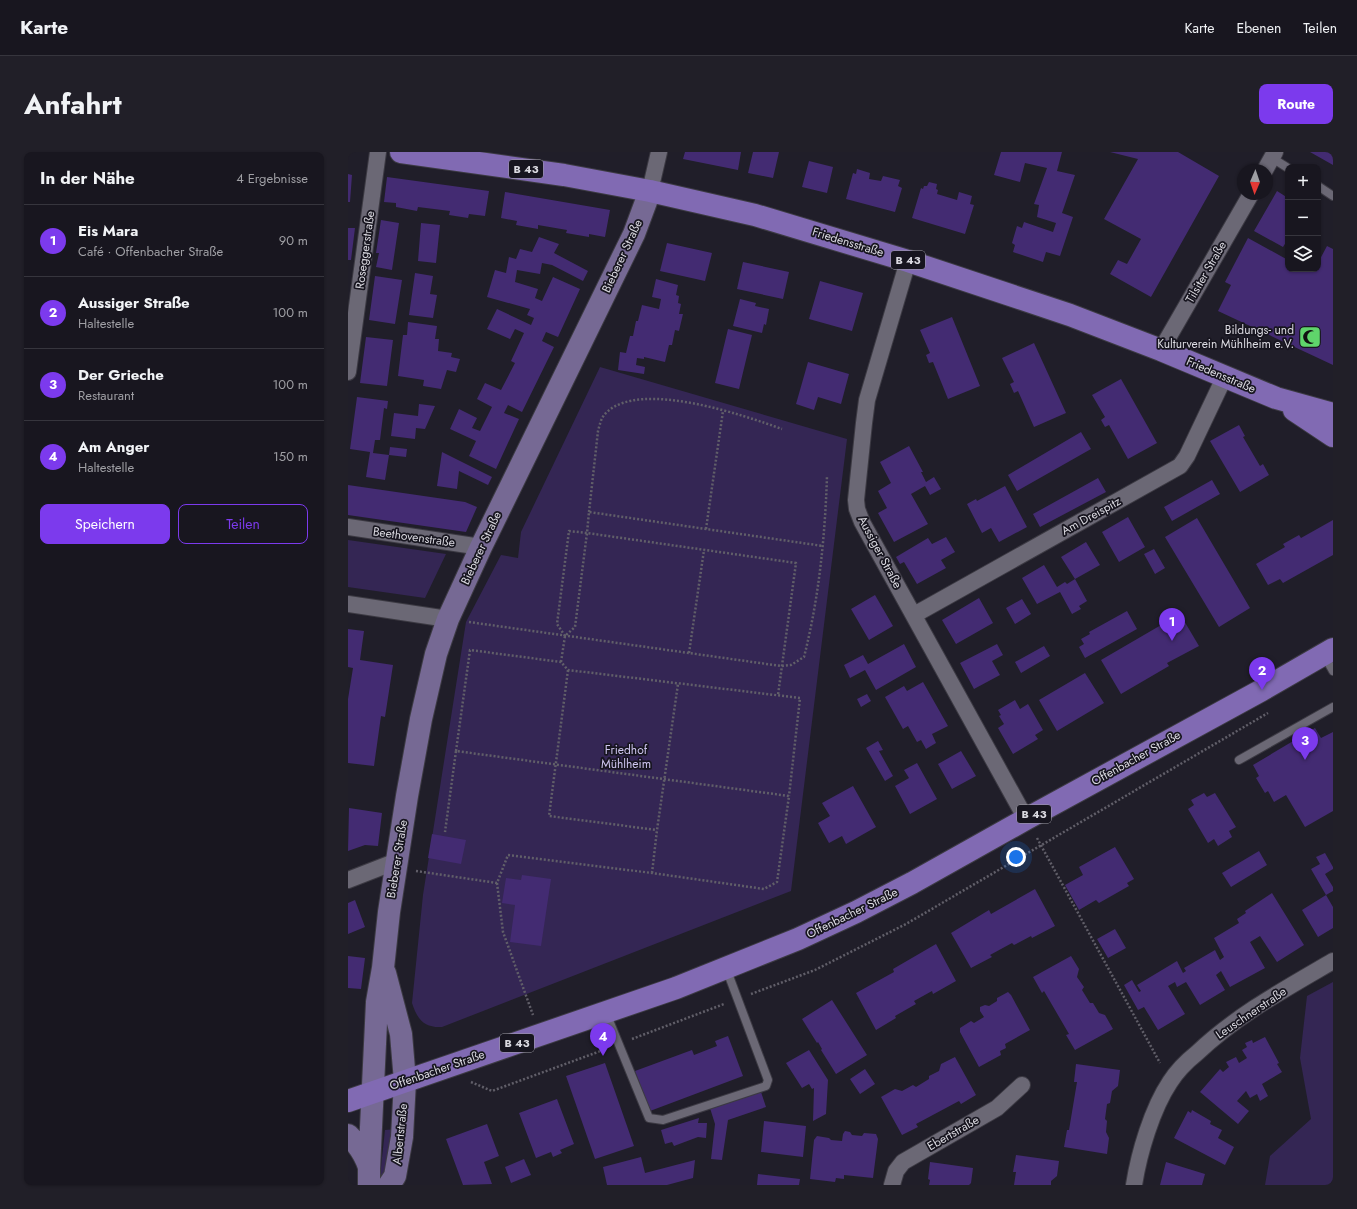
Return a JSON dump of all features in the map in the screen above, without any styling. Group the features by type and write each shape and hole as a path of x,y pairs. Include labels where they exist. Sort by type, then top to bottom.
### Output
{"main road":[{"name":"Friedensstraße","path":"401,152 429,154 564,175 650,191 755,214 908,261 1070,315 1161,350 1276,398 1333,414"},
{"name":"Friedensstraße","path":"1276,398 1333,436"},
{"name":"Offenbacher Straße","path":"348,1101 676,988 798,939 856,912 912,883 1262,690 1331,655"}],"street":[{"name":"Roseggerstraße","path":"348,372 378,152"},
{"name":"Bieberer Straße","path":"372,1092 377,1002 383,968 396,865 421,719 436,654 448,619 481,547 634,234 650,191 659,152"},
{"name":"Tilsiter Straße","path":"1161,350 1248,200"},
{"name":"Aussiger Straße","path":"908,261 868,400 864,423 856,500 857,509 862,522 1026,819"},
{"name":"Am Dreispitz","path":"914,615 1180,466 1187,456 1225,376"},
{"name":"Beethovenstraße","path":"348,527 481,547"},
{"path":"348,604 448,619"},
{"path":"348,880 396,865"},
{"name":"Leuschnerstraße","path":"1134,1185 1155,1110 1170,1081 1185,1063 1230,1024 1256,1006 1333,962"},
{"name":"Bieberer Straße","path":"383,968 401,1034 405,1081"},
{"name":"Albertstraße","path":"389,1185 395,1176 400,1150 405,1081"},
{"name":"Ebertstraße","path":"892,1185 896,1170 903,1162 997,1108 1022,1085"},
{"path":"369,1177 372,1092"},
{"path":"348,1135 354,1140 365,1156 369,1177"}],"lane":[{"path":"1271,160 1285,167"},
{"path":"1321,188 1333,196"},
{"path":"1239,760 1333,707"},
{"path":"606,1012 649,1118 663,1120 766,1086 768,1080 726,968"}],"path":[{"path":"561,662 565,636 575,627 598,431 602,419 606,413 613,407 624,402 643,399 663,399 692,403 782,429"},
{"path":"706,529 723,411"},
{"path":"448,619 781,666 792,665 804,657 813,619 819,585 823,546 827,476"},
{"path":"589,512 823,546"},
{"path":"565,636 557,624 569,531 796,563 778,695"},
{"path":"689,653 704,550"},
{"path":"445,832 470,650 561,662 568,670 800,698 789,796 777,882 764,890 652,873 508,855 497,883 503,932 540,1035"},
{"path":"568,670 549,816 657,830"},
{"path":"652,873 678,684"},
{"path":"456,751 789,796"},
{"path":"1026,819 1170,1081"},
{"path":"396,865 426,872 497,883"}],"green space":[{"name":"Friedhof Mühlheim","path":"600,367 847,439 791,891 442,1027 430,1026 419,1018 412,1003 423,895 466,622 501,555 518,558 521,532"},
{"path":"348,540 446,554 425,598 348,587"},
{"path":"1333,982 1333,1185 1265,1185 1270,1156 1311,1119 1300,1058 1307,996"},
{"path":"397,1129 383,1185 378,1179 381,1167 385,1130"}],"building":[{"path":"685,152 741,152 738,170 683,159"},
{"path":"753,152 779,152 773,178 748,173"},
{"path":"1001,152 1062,152 1057,171 1075,175 1062,213 1073,217 1060,256 1046,252 1043,262 1013,252 1015,245 1012,243 1017,226 1022,228 1024,222 1053,232 1056,223 1037,217 1039,205 1034,204 1047,168 1025,163 1020,182 994,175"},
{"path":"1110,152 1178,152 1219,176 1151,297 1110,274 1118,260 1127,264 1141,239 1104,219 1138,159"},
{"path":"1310,152 1333,152 1333,165"},
{"path":"809,161 833,167 827,193 802,187"},
{"path":"857,169 870,173 869,179 881,181 883,176 900,180 898,186 902,188 895,212 846,199 853,173 856,174"},
{"path":"348,174 352,175 350,202 348,202"},
{"path":"387,177 489,191 485,216 469,214 468,218 449,215 450,211 418,207 417,211 396,207 396,203 384,202"},
{"path":"929,182 937,184 937,194 957,200 959,192 972,196 970,204 974,205 965,234 912,218 921,188 923,189 924,186 927,186"},
{"path":"1277,191 1285,196 1285,244 1283,247 1254,231"},
{"path":"505,192 610,210 605,237 589,234 589,237 566,233 567,230 538,225 538,229 516,225 517,221 501,218"},
{"path":"381,220 399,223 392,270 376,267 379,253 376,253"},
{"path":"421,223 440,225 436,263 418,261"},
{"path":"348,228 355,228 351,260 348,260"},
{"path":"539,237 559,244 554,253 588,271 583,281 552,265 542,263 540,274 517,270 515,282 538,289 535,298 542,301 553,277 580,289 558,337 546,332 542,341 554,347 522,412 508,405 504,413 519,419 496,469 469,456 476,441 450,429 459,409 477,418 472,428 480,431 492,407 477,399 485,383 501,390 515,363 511,361 524,333 515,329 510,339 487,329 497,309 531,325 534,318 527,315 530,309 487,297 495,270 506,273 509,257 516,259 520,249 532,252"},
{"path":"1248,238 1285,258 1285,272 1321,272 1321,257 1327,246 1333,249 1333,365 1218,311 1231,285 1225,282"},
{"path":"667,243 712,253 705,281 660,271"},
{"path":"743,262 789,272 783,299 737,289"},
{"path":"415,273 433,276 430,294 437,295 433,318 409,315"},
{"path":"375,276 402,280 395,324 369,320"},
{"path":"656,279 678,285 676,295 679,296 678,303 681,304 679,314 683,314 679,331 675,330 672,345 669,345 665,362 644,357 644,359 637,358 636,365 645,367 644,374 618,370 620,352 626,353 630,336 633,336 636,321 638,321 642,305 659,309 661,299 652,297"},
{"path":"820,281 863,293 852,331 809,319"},
{"path":"740,299 756,303 755,306 769,309 766,325 764,324 762,333 733,326"},
{"path":"952,317 980,386 948,399 933,362 929,363 926,355 930,353 920,330"},
{"path":"408,322 437,326 435,339 439,339 438,351 452,353 451,357 460,359 456,372 447,370 441,389 423,386 424,380 398,376 403,335 407,335"},
{"path":"728,329 752,335 739,389 715,383"},
{"path":"366,337 393,340 387,386 360,383"},
{"path":"1034,343 1066,413 1034,427 1018,391 1014,393 1010,384 1014,382 1002,358"},
{"path":"808,362 849,374 841,404 818,397 814,410 796,404"},
{"path":"1121,379 1157,443 1128,459 1109,425 1105,427 1101,420 1105,417 1092,395"},
{"path":"357,397 388,401 387,409 384,408 380,440 375,440 373,453 389,455 385,480 366,477 370,452 350,449"},
{"path":"419,404 435,406 425,429 416,428 415,439 391,436 394,413 418,416"},
{"path":"1239,425 1245,436 1243,437 1260,466 1263,464 1269,475 1240,492 1210,441"},
{"path":"1081,432 1091,449 1017,491 1008,475"},
{"path":"909,446 923,472 921,472 926,482 934,477 941,489 930,495 925,486 911,494 928,524 894,542 878,513 887,508 878,491 891,483 880,462"},
{"path":"390,447 407,449 406,457 389,455"},
{"path":"442,452 492,477 488,485 459,471 457,489 437,486"},
{"path":"1098,478 1106,492 1040,527 1033,514"},
{"path":"1212,480 1220,494 1172,521 1164,507"},
{"path":"348,485 465,502 477,507 466,532 348,515"},
{"path":"1005,486 1027,527 999,542 991,528 982,533 967,504 976,499 977,501"},
{"path":"1128,517 1145,547 1119,562 1102,532"},
{"path":"1197,518 1250,608 1219,627 1165,537"},
{"path":"1333,520 1333,555 1283,583 1280,579 1268,585 1256,564 1285,547 1283,544 1299,535 1301,538"},
{"path":"946,537 955,552 941,560 946,568 917,584 904,562 900,564 896,557 928,538 932,544"},
{"path":"1086,542 1100,565 1075,579 1061,557"},
{"path":"1154,549 1165,568 1155,574 1144,554"},
{"path":"1044,565 1057,587 1065,582 1067,584 1075,579 1087,601 1079,606 1081,609 1072,614 1060,592 1037,604 1022,578"},
{"path":"875,595 893,626 869,640 851,609"},
{"path":"979,598 993,623 956,644 942,620"},
{"path":"1022,599 1031,614 1015,624 1006,608"},
{"path":"1127,611 1137,629 1085,658 1079,647 1084,644 1081,639 1090,634 1089,632"},
{"path":"1180,614 1199,646 1167,663 1169,666 1121,694 1101,660"},
{"path":"348,629 364,631 360,660 393,665 385,717 381,716 374,766 348,763 348,699 353,668 348,667"},
{"path":"904,644 916,667 876,690 865,670 850,678 844,665 863,655 868,664"},
{"path":"997,644 1003,655 992,661 1000,675 974,689 960,663"},
{"path":"1044,646 1050,656 1021,673 1015,662"},
{"path":"1085,673 1104,703 1057,731 1039,700"},
{"path":"923,682 948,726 932,734 936,743 926,749 921,740 917,742 908,726 903,729 885,697 904,686 907,691"},
{"path":"867,694 871,701 861,707 857,699"},
{"path":"1015,700 1020,709 1028,704 1043,730 1035,735 1038,739 1013,754 998,728 1004,724 999,716 1001,715 998,710"},
{"path":"1315,728 1321,738 1333,732 1333,811 1305,827 1286,795 1274,802 1268,791 1265,793 1256,778 1259,776 1253,765"},
{"path":"878,741 883,750 879,751 893,776 885,781 866,748"},
{"path":"961,751 976,776 952,789 938,764"},
{"path":"917,763 937,799 910,814 895,786 909,778 904,770"},
{"path":"853,786 876,827 846,844 842,836 829,843 818,823 830,816 822,803"},
{"path":"1204,793 1207,797 1215,793 1236,827 1229,831 1232,837 1218,846 1214,839 1208,843 1188,809 1194,805 1191,800"},
{"path":"349,808 382,813 378,846 365,845 348,851"},
{"path":"432,834 466,840 461,864 428,858"},
{"path":"1115,847 1134,879 1127,883 1129,886 1099,903 1096,900 1079,910 1065,885 1083,875 1079,867"},
{"path":"1259,851 1267,865 1231,887 1222,873"},
{"path":"1325,853 1333,867 1333,869 1325,874 1333,887 1333,891 1326,895 1311,869 1320,864 1316,857"},
{"path":"522,875 551,879 541,946 510,942 515,905 502,903 506,878 521,880"},
{"path":"1035,889 1055,926 1032,938 1031,936 1014,945 1012,943 990,955 992,957 971,968 951,933 989,910 991,914"},
{"path":"1272,893 1304,945 1277,962 1260,936 1250,942 1265,968 1230,987 1221,971 1216,975 1225,990 1200,1005 1186,982 1177,987 1175,982 1168,986 1185,1014 1158,1030 1144,1007 1138,1010 1124,985 1132,980 1139,992 1141,991 1137,985 1177,961 1183,973 1186,971 1184,968 1215,950 1220,960 1224,957 1214,938 1239,923 1237,919 1246,913 1245,911"},
{"path":"1326,895 1333,907 1333,928 1318,937 1302,910"},
{"path":"355,900 365,927 348,934 348,903"},
{"path":"1115,929 1126,948 1108,958 1097,939"},
{"path":"936,944 956,981 933,994 932,991 914,1001 916,1004 895,1016 896,1018 876,1030 856,993 894,972 893,969"},
{"path":"348,956 365,958 361,989 348,988"},
{"path":"1071,956 1079,969 1077,977 1084,987 1082,990 1090,1003 1093,1003 1099,1013 1105,1015 1113,1029 1075,1050 1066,1035 1069,1034 1044,991 1042,993 1033,977"},
{"path":"1008,992 1030,1030 1005,1044 1006,1048 1000,1051 1001,1055 979,1067 960,1032 960,1028 971,1021 974,1023 984,1017 980,1011 980,1007 985,1005 989,1006 997,1001 997,998"},
{"path":"832,1000 867,1055 836,1074 821,1050 822,1049 818,1042 817,1043 802,1019"},
{"path":"728,1036 743,1076 650,1111 635,1071 692,1050 694,1055 717,1046 715,1041"},
{"path":"1265,1037 1279,1063 1277,1064 1282,1072 1262,1084 1268,1096 1260,1101 1257,1094 1250,1098 1246,1091 1237,1101 1249,1111 1238,1124 1200,1092 1220,1069 1223,1072 1229,1067 1226,1062 1236,1057 1239,1063 1247,1058 1242,1050 1247,1047 1245,1043 1252,1040 1253,1043"},
{"path":"809,1050 828,1080 826,1114 813,1121 814,1088 812,1089 809,1084 802,1088 786,1063"},
{"path":"955,1057 976,1095 961,1104 959,1101 916,1124 918,1127 902,1135 881,1097 895,1089 902,1091 913,1085 916,1087 929,1079 929,1076 939,1071 941,1064"},
{"path":"605,1063 634,1146 595,1159 566,1076"},
{"path":"1076,1064 1120,1070 1118,1086 1112,1091 1110,1103 1107,1104 1105,1119 1107,1121 1106,1132 1109,1138 1107,1154 1064,1147 1067,1130 1069,1130 1077,1082 1074,1082"},
{"path":"865,1069 875,1084 860,1094 850,1079"},
{"path":"761,1092 766,1107 728,1120 722,1160 711,1159 715,1124 710,1108"},
{"path":"557,1099 574,1144 560,1150 562,1153 553,1157 551,1152 536,1158 519,1113"},
{"path":"1192,1110 1211,1121 1210,1124 1222,1130 1218,1138 1234,1147 1225,1165 1174,1138 1188,1111 1191,1113"},
{"path":"699,1118 698,1123 707,1123 706,1138 698,1137 674,1146 672,1142 665,1144 661,1130"},
{"path":"764,1121 806,1126 803,1157 761,1152"},
{"path":"487,1124 499,1156 484,1162 492,1184 463,1185 446,1139"},
{"path":"845,1131 850,1132 852,1135 862,1136 864,1133 876,1134 878,1139 873,1178 844,1175 844,1179 836,1178 835,1182 810,1179 814,1140 817,1136 842,1141"},
{"path":"1016,1155 1059,1161 1057,1176 1051,1181 1051,1185 1014,1185 1016,1172 1013,1172"},
{"path":"641,1157 645,1173 695,1160 693,1178 667,1185 607,1185 603,1167"},
{"path":"524,1159 531,1175 511,1183 505,1167"},
{"path":"930,1162 973,1168 971,1183 969,1185 929,1185 930,1180 928,1179"},
{"path":"1166,1162 1205,1174 1202,1185 1160,1185"},
{"path":"758,1174 800,1179 799,1185 757,1185"}],"place":[{"name":"Bildungs- und Kulturverein Mühlheim e.V.","path":"1310,337"},
{"name":"Eis Mara","path":"1172,641"},
{"name":"Aussiger Straße","path":"1262,690"},
{"name":"Der Grieche","path":"1305,760"},
{"name":"Am Anger","path":"603,1056"}]}
